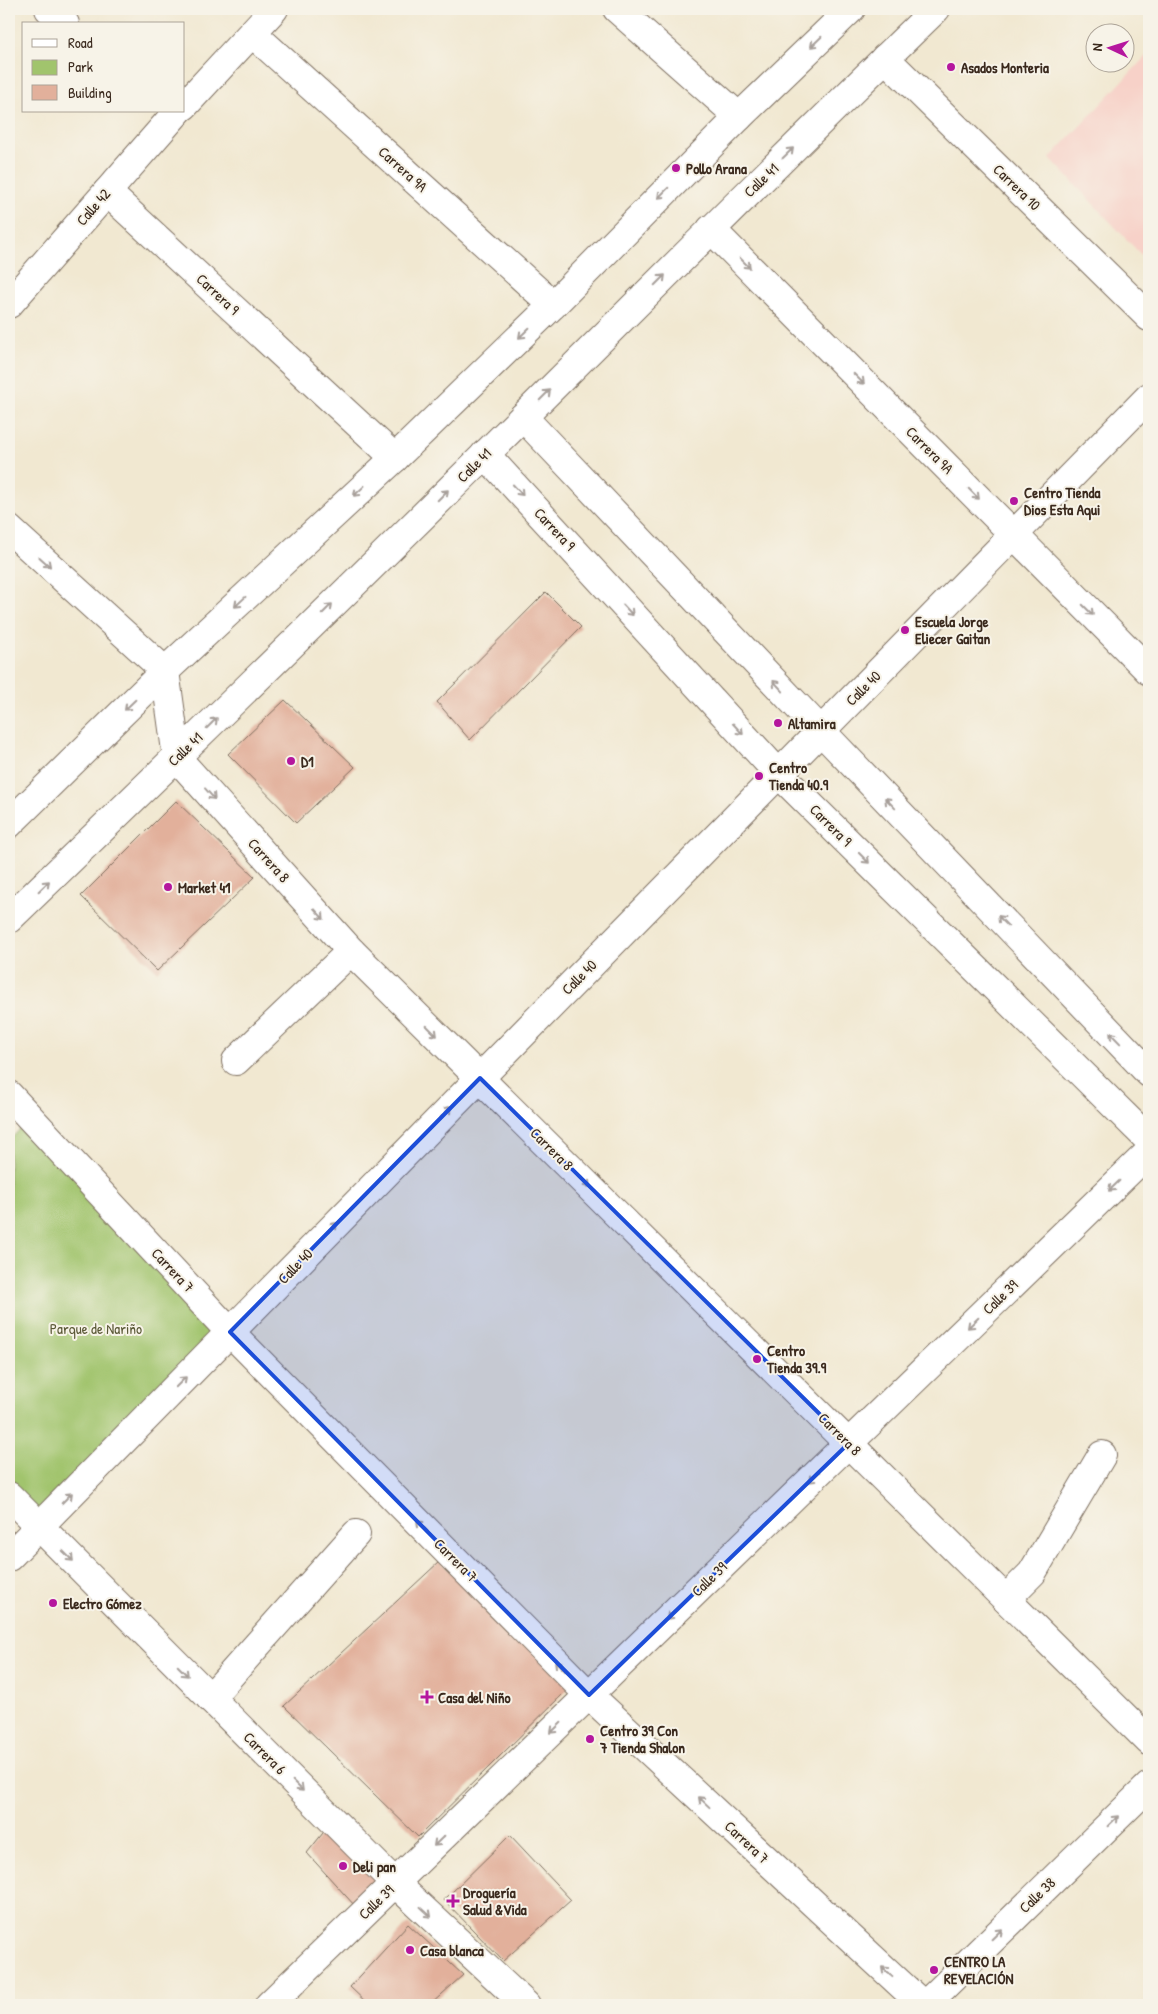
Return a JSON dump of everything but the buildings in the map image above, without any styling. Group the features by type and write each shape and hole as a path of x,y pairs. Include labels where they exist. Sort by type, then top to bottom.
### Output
{"street":[{"path":"49,9 63,22"},
{"name":"Calle 42","path":"185,101 274,9"},
{"path":"617,9 739,117"},
{"path":"9,824 165,671 395,458 553,305 739,117 852,9"},
{"name":"Calle 41","path":"9,919 177,758 936,9"},
{"name":"Carrera 9A","path":"252,33 553,305"},
{"name":"Carrera 10","path":"885,58 1149,316"},
{"name":"Calle 42","path":"9,304 174,112"},
{"name":"Carrera 9","path":"107,192 395,458"},
{"name":"Carrera 9A","path":"711,229 1149,671"},
{"name":"Calle 40","path":"9,1557 1149,397"},
{"path":"523,416 821,731 1149,1073"},
{"name":"Carrera 9","path":"485,454 779,774 1149,1140"},
{"path":"9,529 165,671 177,758"},
{"name":"Carrera 8","path":"177,758 351,951 1149,1741"},
{"path":"236,1061 351,951"},
{"name":"Carrera 7","path":"9,1095 230,1332 589,1695 924,2005"},
{"name":"Calle 39","path":"269,2005 1149,1152"},
{"path":"1006,1599 1032,1573 1102,1455"},
{"name":"Carrera 6","path":"9,1496 395,1883 526,2005"},
{"path":"210,1698 356,1534"},
{"name":"Calle 38","path":"924,2005 1149,1786"}],"highlighted area":[{"path":"480,1078 849,1443 589,1695 230,1332"}],"shaded area":[{"path":"1149,53 1149,263 1050,158 1131,72 1136,72 1136,67"}],"green space":[{"name":"Parque de Nariño","path":"25,1124 216,1329 39,1515 9,1484 9,1141"}],"place":[{"name":"Asados Monteria","path":"951,67"},
{"name":"Pollo Arana","path":"676,168"},
{"name":"Centro Tienda Dios Esta Aqui","path":"1014,501"},
{"name":"Escuela Jorge Eliecer Gaitan","path":"905,630"},
{"name":"Altamira","path":"778,723"},
{"name":"D1","path":"291,761"},
{"name":"Centro Tienda 40.9","path":"759,776"},
{"name":"Market 41","path":"168,887"},
{"name":"Centro Tienda 39.9","path":"757,1359"},
{"name":"Electro Gómez","path":"53,1603"},
{"name":"Casa del Niño","path":"427,1697"},
{"name":"Centro 39 Con 7 Tienda Shalon","path":"590,1739"},
{"name":"Deli pan","path":"343,1866"},
{"name":"Droguería Salud &Vida","path":"453,1901"},
{"name":"Casa blanca","path":"410,1950"},
{"name":"CENTRO LA REVELACIÓN","path":"934,1970"}]}
